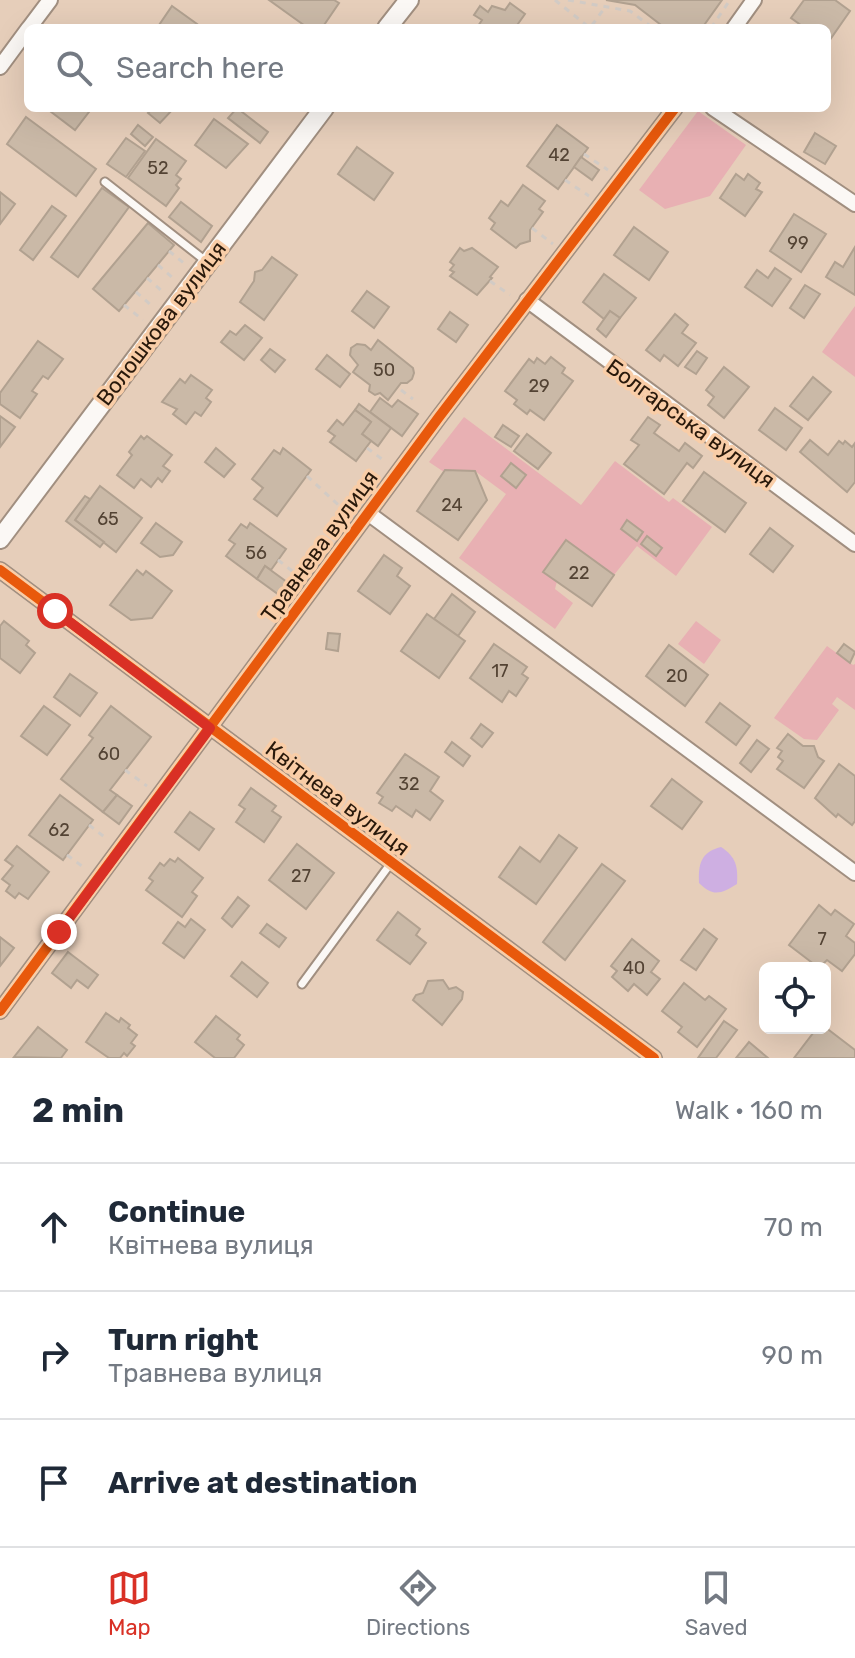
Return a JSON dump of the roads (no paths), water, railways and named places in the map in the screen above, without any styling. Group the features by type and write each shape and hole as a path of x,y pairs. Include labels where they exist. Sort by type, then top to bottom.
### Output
{"street":[{"path":"31,24 50,0"},
{"path":"390,24 409,0"},
{"path":"737,24 754,0"},
{"path":"0,67 24,34"},
{"name":"Волошкова вулиця","path":"0,539 321,112"},
{"name":"Травнева вулиця","path":"0,1011 368,513 520,299 672,112"},
{"path":"719,112 855,204"},
{"name":"Болгарська вулиця","path":"520,299 855,544"},
{"path":"368,513 855,873"},
{"name":"Квітнева вулиця","path":"0,570 654,1058"}],"lane":[{"path":"105,182 207,262"},
{"path":"302,984 391,863"}]}
